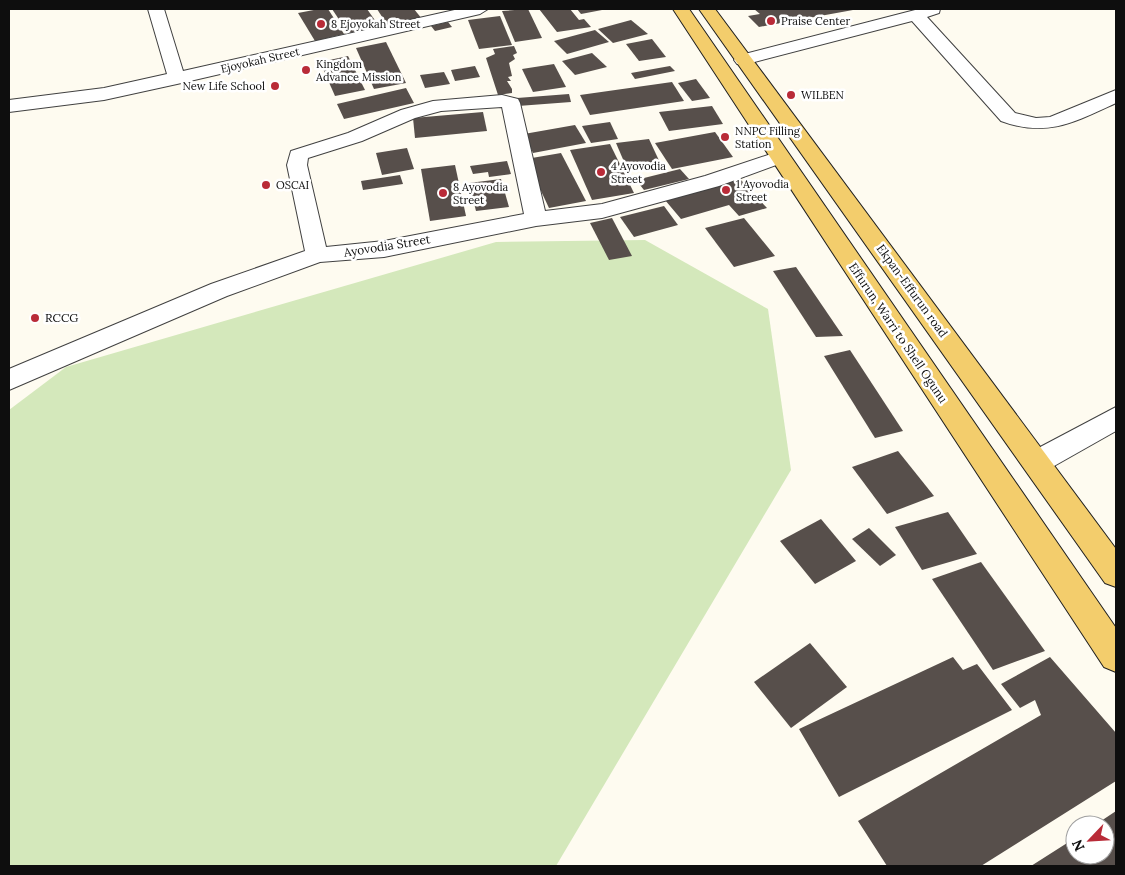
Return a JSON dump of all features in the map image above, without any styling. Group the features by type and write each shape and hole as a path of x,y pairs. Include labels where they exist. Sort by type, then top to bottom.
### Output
{"main road":[{"name":"Effurun, Warri to Shell Ogunu","path":"681,9 1116,656"},
{"name":"Ekpan-Effurun road","path":"707,9 1116,573"}],"street":[{"path":"156,9 178,79"},
{"name":"Ejoyokah Street","path":"9,106 104,94 178,79 480,9"},
{"path":"743,60 936,9"},
{"path":"916,15 1008,117 1020,122 1032,126 1054,123 1116,96"},
{"path":"317,255 297,165 298,155 355,137 408,114 440,105 502,101 511,104 536,218"},
{"name":"Ayovodia Street","path":"9,380 219,290 317,255 384,249 536,218 602,211 712,181 780,157"},
{"path":"1037,462 1116,418"}],"green space":[{"path":"645,240 768,309 791,470 556,866 9,866 9,410 66,367 496,242"}],"building":[{"name":"8 Ejoyokah Street","path":"328,9 344,34 315,41 298,13"},
{"path":"332,9 367,9 379,26 348,33"},
{"path":"377,9 414,9 422,19 388,26"},
{"path":"528,9 542,38 515,42 502,11"},
{"path":"539,9 570,9 579,20 584,19 591,27 557,32"},
{"path":"577,9 602,9 602,10 581,14"},
{"name":"Praise Center","path":"754,9 853,10 759,27 748,16 760,14"},
{"path":"500,16 512,45 479,49 468,20"},
{"path":"631,20 648,34 613,43 598,29"},
{"path":"448,22 452,27 435,31 431,26"},
{"path":"595,30 609,42 567,54 554,41"},
{"path":"652,39 666,57 639,61 626,44"},
{"path":"386,42 406,83 374,89 356,48"},
{"path":"514,46 517,53 513,55 515,59 509,63 512,76 508,77 511,81 507,81 512,89 512,93 498,95 486,58 495,54 493,49"},
{"path":"592,53 607,67 575,75 562,61"},
{"path":"348,56 365,90 335,96 320,62"},
{"path":"554,64 566,87 533,92 522,69"},
{"path":"475,66 480,77 455,81 451,70"},
{"path":"670,66 675,71 635,79 631,73"},
{"path":"444,72 450,84 425,88 420,75"},
{"path":"696,79 710,98 692,101 678,83"},
{"path":"672,82 684,101 590,115 580,95"},
{"path":"406,88 414,103 344,119 337,104"},
{"path":"569,94 571,102 518,106 517,98"},
{"path":"712,106 723,124 669,131 659,112"},
{"path":"483,112 487,131 415,138 413,118"},
{"path":"610,122 618,139 591,143 582,126"},
{"path":"575,125 586,143 533,153 524,134"},
{"path":"715,132 733,157 672,169 655,143"},
{"path":"649,139 662,167 628,171 616,143"},
{"name":"4 Ayovodia Street","path":"610,144 634,193 592,200 570,150"},
{"path":"407,148 414,169 382,175 376,153"},
{"path":"561,153 586,201 549,208 526,159"},
{"path":"507,161 511,174 489,177 488,172 473,174 470,166"},
{"name":"8 Ayovodia Street","path":"455,165 466,216 430,221 421,169"},
{"path":"680,169 689,179 644,190 636,180"},
{"path":"400,175 403,184 363,190 361,181"},
{"path":"501,179 509,207 476,211 469,183"},
{"name":"1 Ayovodia Street","path":"740,179 767,208 739,216 729,205 681,219 665,200"},
{"path":"664,206 678,225 634,237 620,217"},
{"path":"612,218 632,256 609,260 590,223"},
{"path":"744,218 775,256 734,267 705,228"},
{"path":"796,267 843,336 816,337 773,271"},
{"path":"850,350 903,431 875,438 824,356"},
{"path":"898,451 934,496 887,514 852,467"},
{"path":"948,512 977,554 922,570 895,527"},
{"path":"821,519 856,561 815,584 780,541"},
{"path":"869,528 896,555 880,566 852,539"},
{"path":"981,562 1045,651 993,670 932,579"},
{"path":"810,643 847,687 791,728 754,682"},
{"path":"953,657 963,670 977,664 1012,710 839,797 799,729"},
{"path":"1050,657 1116,733 1116,781 981,866 887,866 858,821 1041,715 1035,700 1020,708 1001,684"},
{"path":"1116,811 1116,866 1031,866 1065,844 1065,865 1115,865 1115,815 1110,815"}],"place":[{"name":"Praise Center","path":"771,21"},
{"name":"8 Ejoyokah Street","path":"321,24"},
{"name":"Kingdom Advance Mission","path":"306,70"},
{"name":"New Life School","path":"275,86"},
{"name":"WILBEN","path":"791,95"},
{"name":"NNPC Filling Station","path":"725,137"},
{"name":"4 Ayovodia Street","path":"601,172"},
{"name":"OSCAI","path":"266,185"},
{"name":"1 Ayovodia Street","path":"726,190"},
{"name":"8 Ayovodia Street","path":"443,193"},
{"name":"RCCG","path":"35,318"}]}
